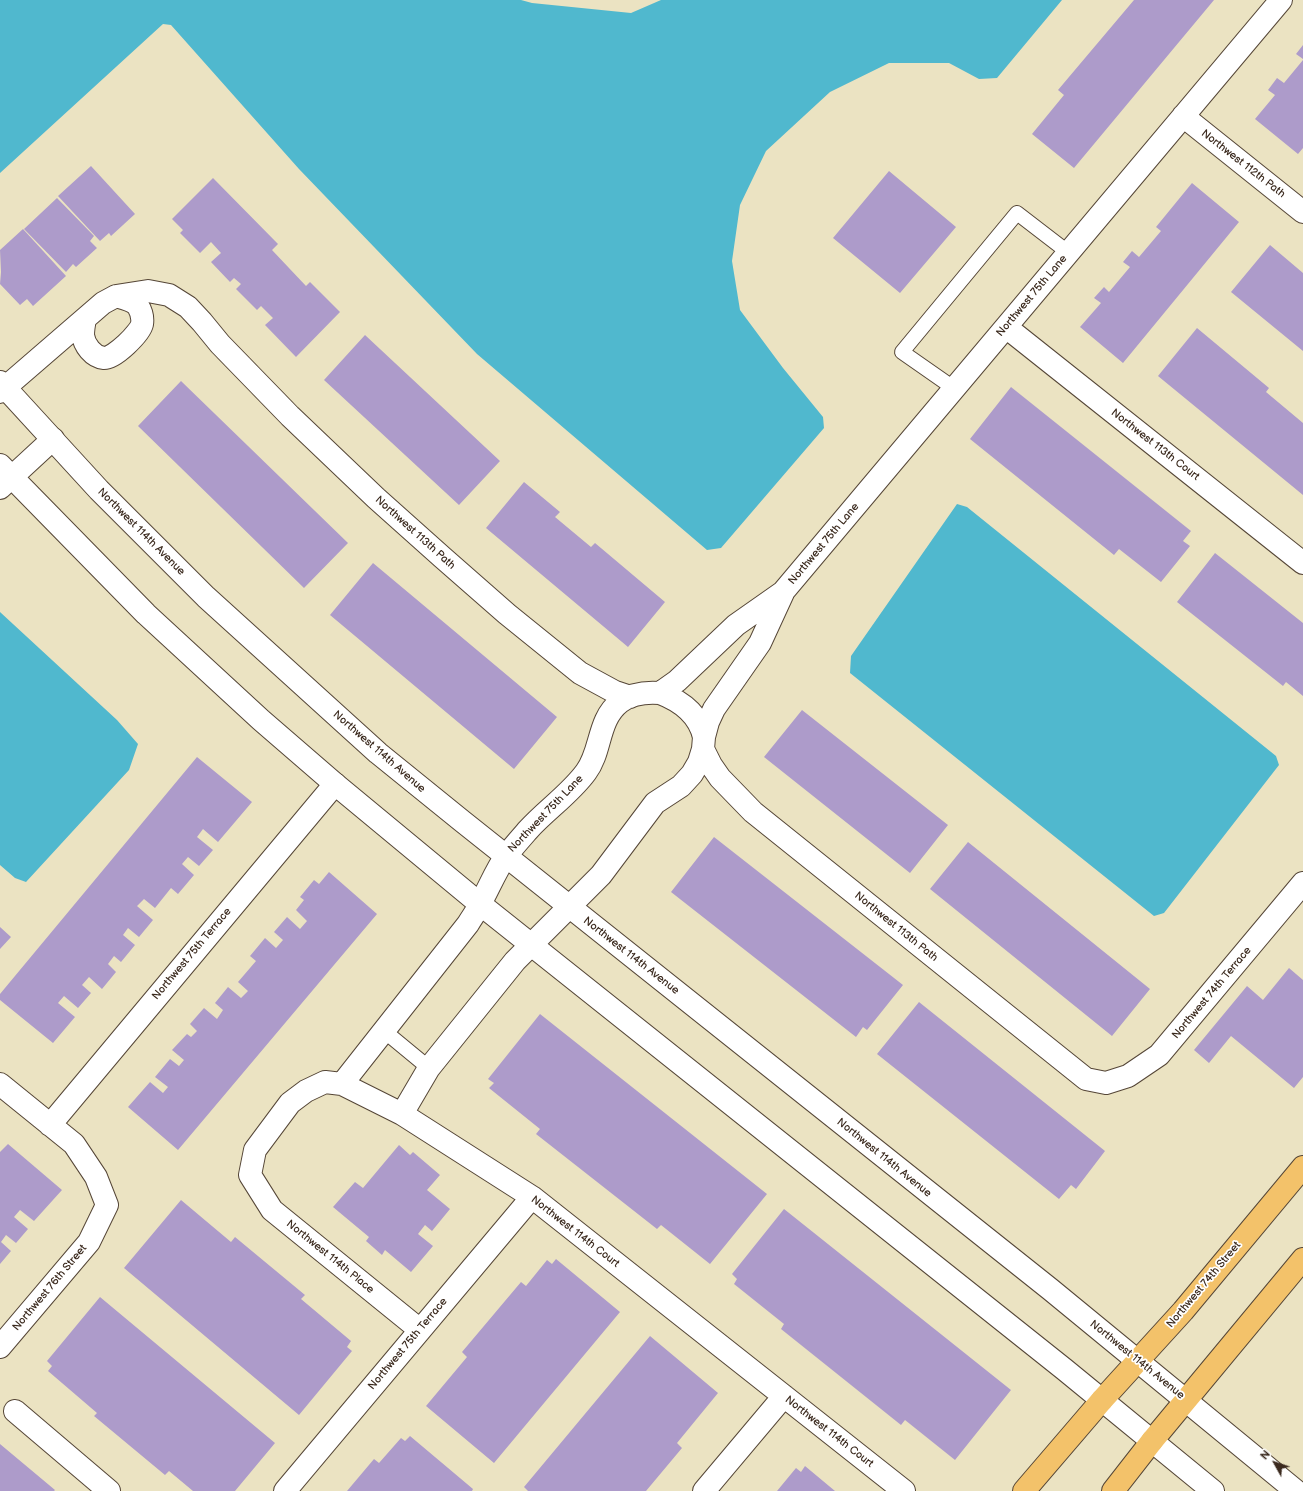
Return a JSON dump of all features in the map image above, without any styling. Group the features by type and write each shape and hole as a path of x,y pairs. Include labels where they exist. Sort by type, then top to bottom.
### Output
{"main road":[{"name":"Northwest 74th Street","path":"1024,1491 1137,1360 1183,1311 1303,1166"},
{"path":"1112,1491 1303,1259"}],"street":[{"name":"Northwest 75th Lane","path":"342,1084 468,924 506,856 529,829 574,787 586,773 594,760 601,731 606,720 620,702 630,697 651,692 660,693 677,681 736,625 783,592 1281,0"},
{"name":"Northwest 112th Path","path":"1183,116 1303,212"},
{"name":"Northwest 113th Path","path":"116,296 148,291 168,295 188,307 220,344 290,416 376,498 507,614 580,673 615,692 630,697"},
{"path":"2,387 103,303 116,296 129,300 137,306 142,314 142,323 138,333 115,354 105,358 94,355 87,347 83,335 85,319"},
{"name":"Northwest 113th Court","path":"1006,327 1303,563"},
{"name":"Northwest 114th Avenue","path":"2,387 155,547 257,644 378,753 1137,1360 1296,1491"},
{"path":"53,439 4,477 146,614 261,720 335,784 480,904 1102,1400 1213,1491"},
{"name":"Northwest 75th Lane","path":"402,1114 429,1068 515,961 570,908 601,875 655,804 681,786 692,774 699,762 708,722 714,709 760,643 783,592"},
{"name":"Northwest 113th Path","path":"660,693 672,698 684,706 702,727 703,743 711,765 720,778 753,812 1062,1061 1086,1079 1106,1083"},
{"name":"Northwest 75th Terrace","path":"50,1125 335,784"},
{"name":"Northwest 74th Terrace","path":"1106,1083 1128,1076 1159,1055 1303,883"},
{"name":"Northwest 114th Court","path":"250,1175 255,1150 290,1103 306,1091 325,1082 342,1084 402,1114 532,1197 904,1491"},
{"path":"0,1084 50,1125"},
{"name":"Northwest 76th Street","path":"0,1347 89,1242 107,1205 96,1177 74,1144 50,1125"},
{"name":"Northwest 114th Place","path":"250,1175 272,1210 420,1330"},
{"name":"Northwest 75th Terrace","path":"285,1491 532,1197"},
{"path":"704,1491 784,1396"},
{"path":"14,1412 109,1491"}],"lane":[{"path":"955,389 902,352 1017,213 1068,253"},
{"path":"383,1030 429,1068"}],"water":[{"path":"0,0 521,0 532,3 631,13 661,0 1062,0 997,78 979,79 949,63 889,63 830,92 766,151 740,205 732,261 740,310 783,368 823,417 824,428 721,548 707,550 477,354 299,169 171,25 163,24 0,173"},
{"path":"957,504 967,507 1276,756 1279,765 1164,913 1154,916 850,673 851,656"},
{"path":"0,612 117,720 138,744 129,770 26,882 15,878 0,865"}],"building":[{"path":"1134,0 1214,0 1074,168 1032,134 1064,95 1058,90"},
{"path":"1303,45 1303,59 1296,54"},
{"path":"1303,60 1303,148 1298,154 1255,119 1275,95 1268,90 1277,78 1284,83"},
{"path":"91,166 135,214 111,236 109,233 100,241 58,196"},
{"path":"889,171 956,227 900,293 833,238"},
{"path":"213,178 278,244 272,250 306,286 310,282 340,312 296,357 265,325 273,318 261,306 257,310 236,289 241,284 234,278 230,282 211,262 221,253 211,242 200,253 180,233 183,230 172,219"},
{"path":"1192,183 1239,222 1123,363 1080,327 1101,303 1094,298 1104,287 1109,292 1130,267 1123,262 1132,251 1139,257 1161,231 1156,227"},
{"path":"57,198 94,236 90,241 97,248 76,267 73,264 66,272 24,229"},
{"path":"23,229 66,276 33,306 27,299 20,305 0,284 0,250"},
{"path":"1270,245 1303,273 1303,351 1231,292"},
{"path":"1197,328 1269,388 1266,392 1303,423 1303,495 1158,376"},
{"path":"365,335 500,461 459,505 324,380"},
{"path":"181,381 348,543 304,588 138,426"},
{"path":"1011,387 1191,531 1183,541 1190,546 1161,582 1119,549 1114,555 970,439"},
{"path":"524,482 560,512 555,517 591,547 595,543 665,602 628,647 486,528"},
{"path":"1215,553 1303,623 1303,696 1286,682 1283,686 1177,602"},
{"path":"373,563 557,717 514,769 330,615"},
{"path":"802,710 948,825 910,873 764,757"},
{"path":"197,757 252,802 218,842 203,829 197,837 213,850 199,866 188,857 182,864 194,875 178,894 171,888 155,908 144,899 137,906 153,920 139,937 128,928 123,935 135,945 121,962 114,956 108,964 116,972 102,989 89,977 82,985 91,993 78,1008 64,996 58,1003 75,1017 53,1043 0,1000 0,994"},
{"path":"714,837 903,985 867,1030 863,1027 856,1037 671,892"},
{"path":"968,842 1150,989 1112,1036 930,889"},
{"path":"329,872 377,914 178,1150 128,1107 150,1082 163,1093 168,1087 155,1077 170,1059 179,1066 184,1060 172,1050 187,1034 191,1037 197,1031 190,1024 204,1008 217,1019 223,1010 215,1003 228,987 241,998 248,991 238,982 256,961 250,956 265,938 276,948 283,940 274,932 287,917 300,929 307,921 296,910 304,900 300,897 314,880 319,884"},
{"path":"0,927 11,937 0,949"},
{"path":"1289,968 1303,980 1303,1077 1294,1088 1231,1036 1209,1063 1194,1050 1247,986 1263,1000"},
{"path":"919,1002 1105,1151 1076,1189 1071,1185 1059,1199 877,1054"},
{"path":"540,1014 767,1194 710,1264 661,1225 657,1229 536,1134 540,1129 489,1088 494,1083 488,1079"},
{"path":"8,1144 62,1190 34,1221 20,1210 14,1217 28,1229 16,1243 6,1235 1,1242 11,1251 0,1264 0,1152"},
{"path":"399,1145 410,1155 413,1152 440,1175 427,1190 450,1209 432,1231 425,1225 418,1234 433,1246 411,1272 385,1250 382,1255 366,1241 369,1237 333,1207 355,1182 363,1188"},
{"path":"181,1200 231,1242 235,1237 305,1295 301,1299 351,1341 347,1347 352,1351 299,1415 124,1268"},
{"path":"784,1209 1011,1390 955,1460 905,1420 901,1425 781,1329 784,1324 734,1284 737,1279 732,1274"},
{"path":"556,1259 620,1312 494,1463 426,1406 467,1357 462,1352 521,1282 526,1286 547,1260 552,1264"},
{"path":"100,1297 275,1443 235,1491 193,1491 169,1471 165,1475 94,1416 97,1413 48,1371 52,1366 47,1361"},
{"path":"650,1336 718,1393 677,1443 682,1448 646,1491 528,1491 524,1487"},
{"path":"410,1436 473,1489 472,1491 347,1491 374,1459 379,1463 401,1438 405,1441"},
{"path":"0,1444 55,1490 0,1491"},
{"path":"805,1466 835,1491 777,1491 796,1468 801,1472"}]}
